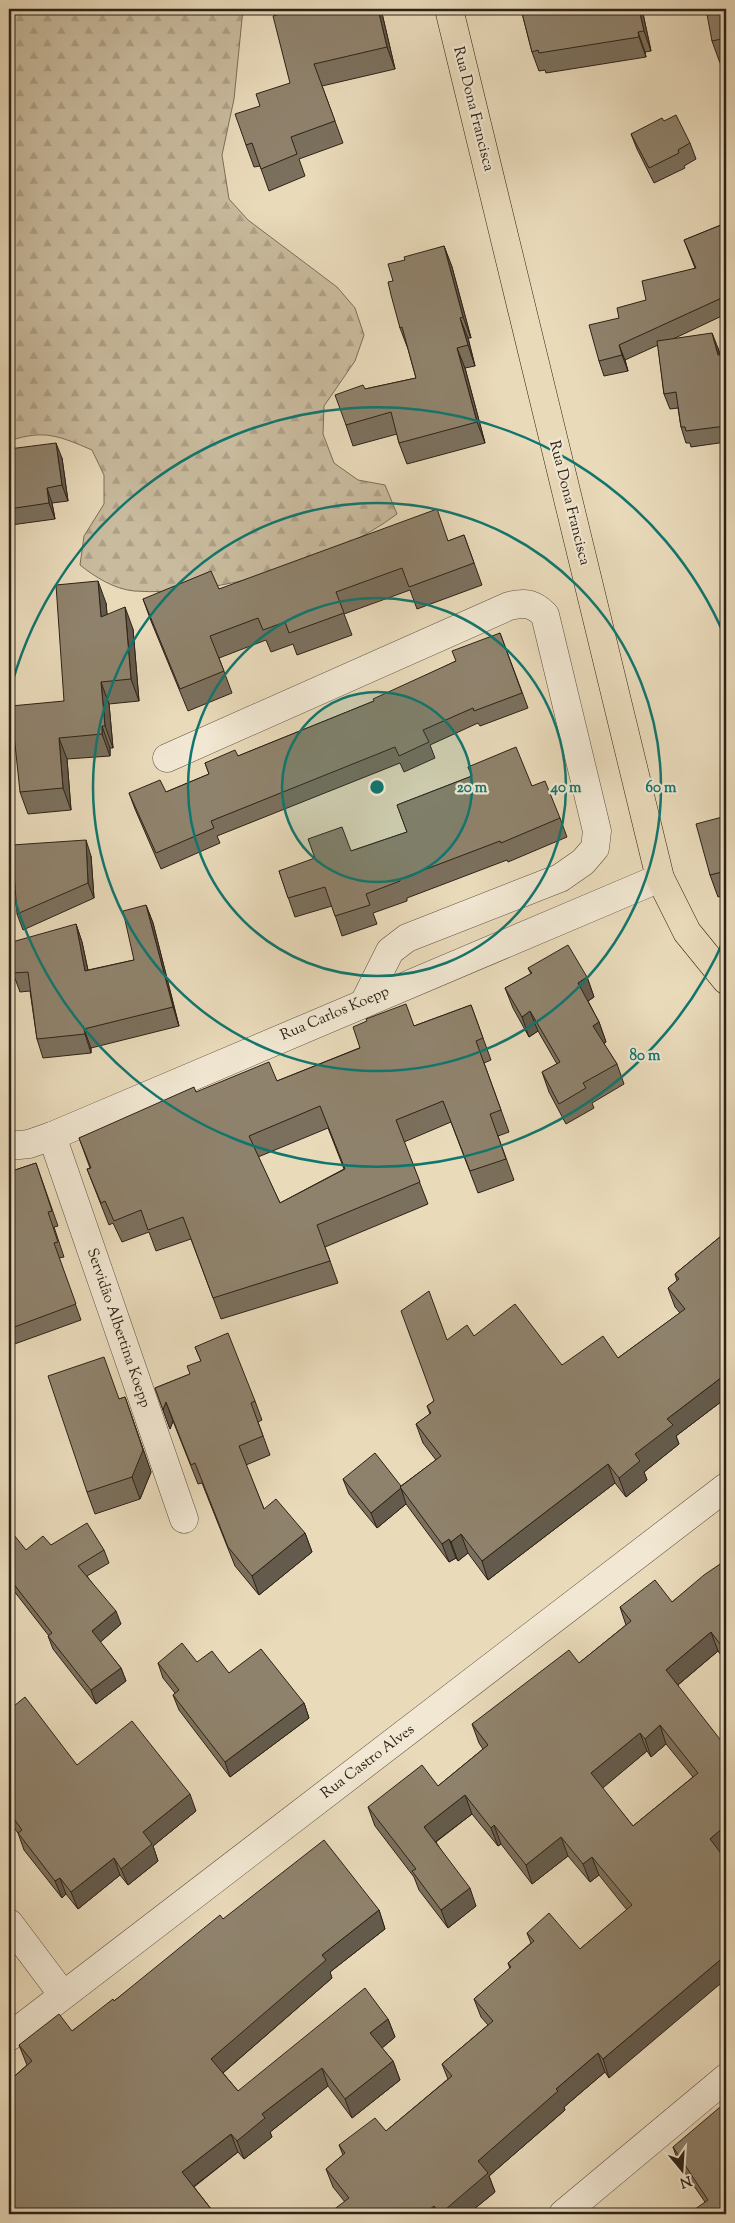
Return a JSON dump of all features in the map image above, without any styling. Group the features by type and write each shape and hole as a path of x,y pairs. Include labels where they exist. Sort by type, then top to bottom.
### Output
{"main road":[{"name":"Rua Dona Francisca","path":"449,9 660,878 688,932 726,980"}],"street":[{"path":"167,758 509,606 522,603 535,605 545,616 597,832 594,848 583,862 560,878 407,938 390,951 365,1001"},
{"name":"Rua Carlos Koepp","path":"9,1146 29,1144 52,1136 365,1001 660,878"},
{"name":"Servidão Albertina Koepp","path":"52,1136 184,1519"},
{"name":"Rua Castro Alves","path":"9,2037 726,1486"},
{"path":"9,1923 63,1995"},
{"path":"563,2214 726,2078"}],"green space":[{"path":"9,9 243,9 234,99 222,155 229,199 248,220 337,287 355,308 364,335 355,361 324,406 323,434 334,463 358,480 385,485 397,514 370,532 340,548 307,561 272,573 200,588 166,591 127,590 105,582 80,565 84,536 104,504 104,475 92,450 60,438 42,435 21,437 9,441"}],"building":[{"path":"282,9 378,9 387,47 314,64 335,121 291,137 297,154 261,169 252,143 246,145 235,114 260,106 256,94 290,83 273,16 283,13"},
{"path":"521,9 639,9 644,31 638,32 639,37 539,53 538,50 532,52"},
{"path":"706,9 726,9 726,38 712,41"},
{"path":"676,115 690,143 678,150 679,153 649,168 631,134 662,118 664,121"},
{"path":"726,223 726,296 619,345 622,355 599,361 589,325 619,318 617,308 646,300 642,281 696,268 684,240"},
{"path":"444,246 463,317 460,318 468,345 457,348 477,422 399,443 391,412 346,425 335,395 363,385 365,389 416,378 391,295 388,282 393,281 388,264 405,260 404,257"},
{"path":"712,333 718,355 726,354 726,426 686,431 685,427 681,427 676,392 664,394 657,341"},
{"path":"56,443 62,485 47,488 49,503 9,509 9,449"},
{"path":"437,509 448,541 464,535 474,563 409,587 402,568 336,592 344,613 289,633 285,622 263,630 258,618 210,636 224,671 180,689 143,599 211,571 219,589"},
{"path":"98,581 101,617 125,607 131,679 101,682 105,726 102,726 102,734 59,738 63,788 20,792 11,706 64,701 56,585"},
{"path":"500,633 522,693 474,711 473,708 423,730 429,742 399,756 395,747 211,821 214,828 156,853 129,793 160,780 166,792 209,774 205,763 235,750 238,756 374,701 373,699 456,661 452,651"},
{"path":"516,747 532,786 545,781 560,818 501,843 500,841 400,879 400,881 366,894 370,905 335,916 325,887 288,898 279,871 315,858 308,839 342,827 351,851 407,832 397,805 472,776 468,767"},
{"path":"726,816 726,871 710,875 696,824"},
{"path":"86,840 88,883 17,914 12,845"},
{"path":"146,905 173,1007 84,1029 85,1034 37,1039 28,972 13,973 12,942 76,924 85,971 134,960 123,911"},
{"path":"568,945 587,977 578,983 599,1022 593,1026 617,1064 583,1083 586,1088 559,1104 542,1072 560,1062 530,1011 522,1017 505,988 532,973 528,968"},
{"path":"406,1004 414,1026 471,1005 483,1038 476,1041 501,1110 490,1114 506,1159 470,1171 443,1101 396,1120 420,1182 317,1225 330,1261 213,1298 183,1217 148,1230 141,1210 114,1221 105,1201 101,1203 87,1169 91,1168 79,1138 194,1087 196,1092 269,1062 277,1081 360,1048 353,1027 367,1021 366,1019","holes":["320,1106 345,1169 280,1203 249,1136"]},
{"path":"36,1163 52,1211 48,1212 58,1242 54,1243 76,1304 9,1329 9,1172"},
{"path":"726,1232 726,1374 667,1419 673,1425 635,1454 640,1461 619,1478 608,1464 482,1561 461,1534 451,1542 449,1539 442,1544 400,1487 441,1456 416,1424 431,1413 427,1406 434,1401 401,1311 429,1291 447,1340 467,1325 474,1336 515,1304 562,1365 603,1336 618,1358 685,1309 668,1288 679,1279 675,1274"},
{"path":"228,1333 255,1401 251,1403 263,1436 239,1446 264,1509 276,1499 305,1533 252,1576 228,1547 195,1463 191,1465 166,1402 163,1410 155,1388 190,1374 187,1366 201,1361 195,1347"},
{"path":"104,1357 119,1399 125,1397 143,1450 132,1477 87,1492 48,1376"},
{"path":"375,1453 401,1488 371,1513 343,1479"},
{"path":"87,1523 104,1550 78,1566 116,1611 92,1631 121,1668 91,1690 48,1636 52,1633 9,1578 9,1539 14,1535 26,1550 43,1536 51,1545"},
{"path":"726,1534 726,1544 721,1538"},
{"path":"726,1560 726,1652 711,1632 666,1670 726,1747 726,1825 710,1839 726,1860 726,1955 603,2059 598,2053 556,2089 558,2091 478,2161 488,2173 440,2214 434,2206 424,2214 328,2214 349,2198 326,2169 345,2153 339,2145 375,2118 386,2131 452,2076 442,2064 493,2021 474,1999 511,1967 508,1963 534,1941 527,1933 549,1913 580,1949 632,1905 592,1857 583,1864 561,1837 526,1865 494,1825 491,1828 465,1795 424,1827 470,1888 441,1910 412,1871 416,1869 368,1807 422,1765 438,1786 488,1745 472,1724 569,1650 579,1663 631,1621 620,1607 655,1580 672,1602 704,1575","holes":["660,1725 698,1773 633,1826 591,1773 640,1733 645,1739"]},
{"path":"182,1643 197,1662 212,1651 229,1673 261,1649 304,1703 225,1762 173,1695 179,1690 158,1663"},
{"path":"25,1697 77,1765 132,1721 190,1794 143,1832 152,1844 121,1869 114,1858 71,1892 60,1878 55,1881 18,1833 22,1830 9,1812 9,1710"},
{"path":"324,1840 379,1910 322,1955 326,1960 211,2059 238,2091 365,1988 388,2019 370,2033 393,2061 345,2099 322,2068 262,2114 265,2118 237,2141 231,2134 182,2172 215,2214 133,2214 131,2212 129,2214 9,2214 9,2137 11,2135 9,2132 9,2081 32,2061 19,2045 59,2014 72,2031 113,1999 114,2001 220,1915 223,1919"},
{"path":"726,2102 726,2214 688,2214 708,2200 673,2147"}]}
